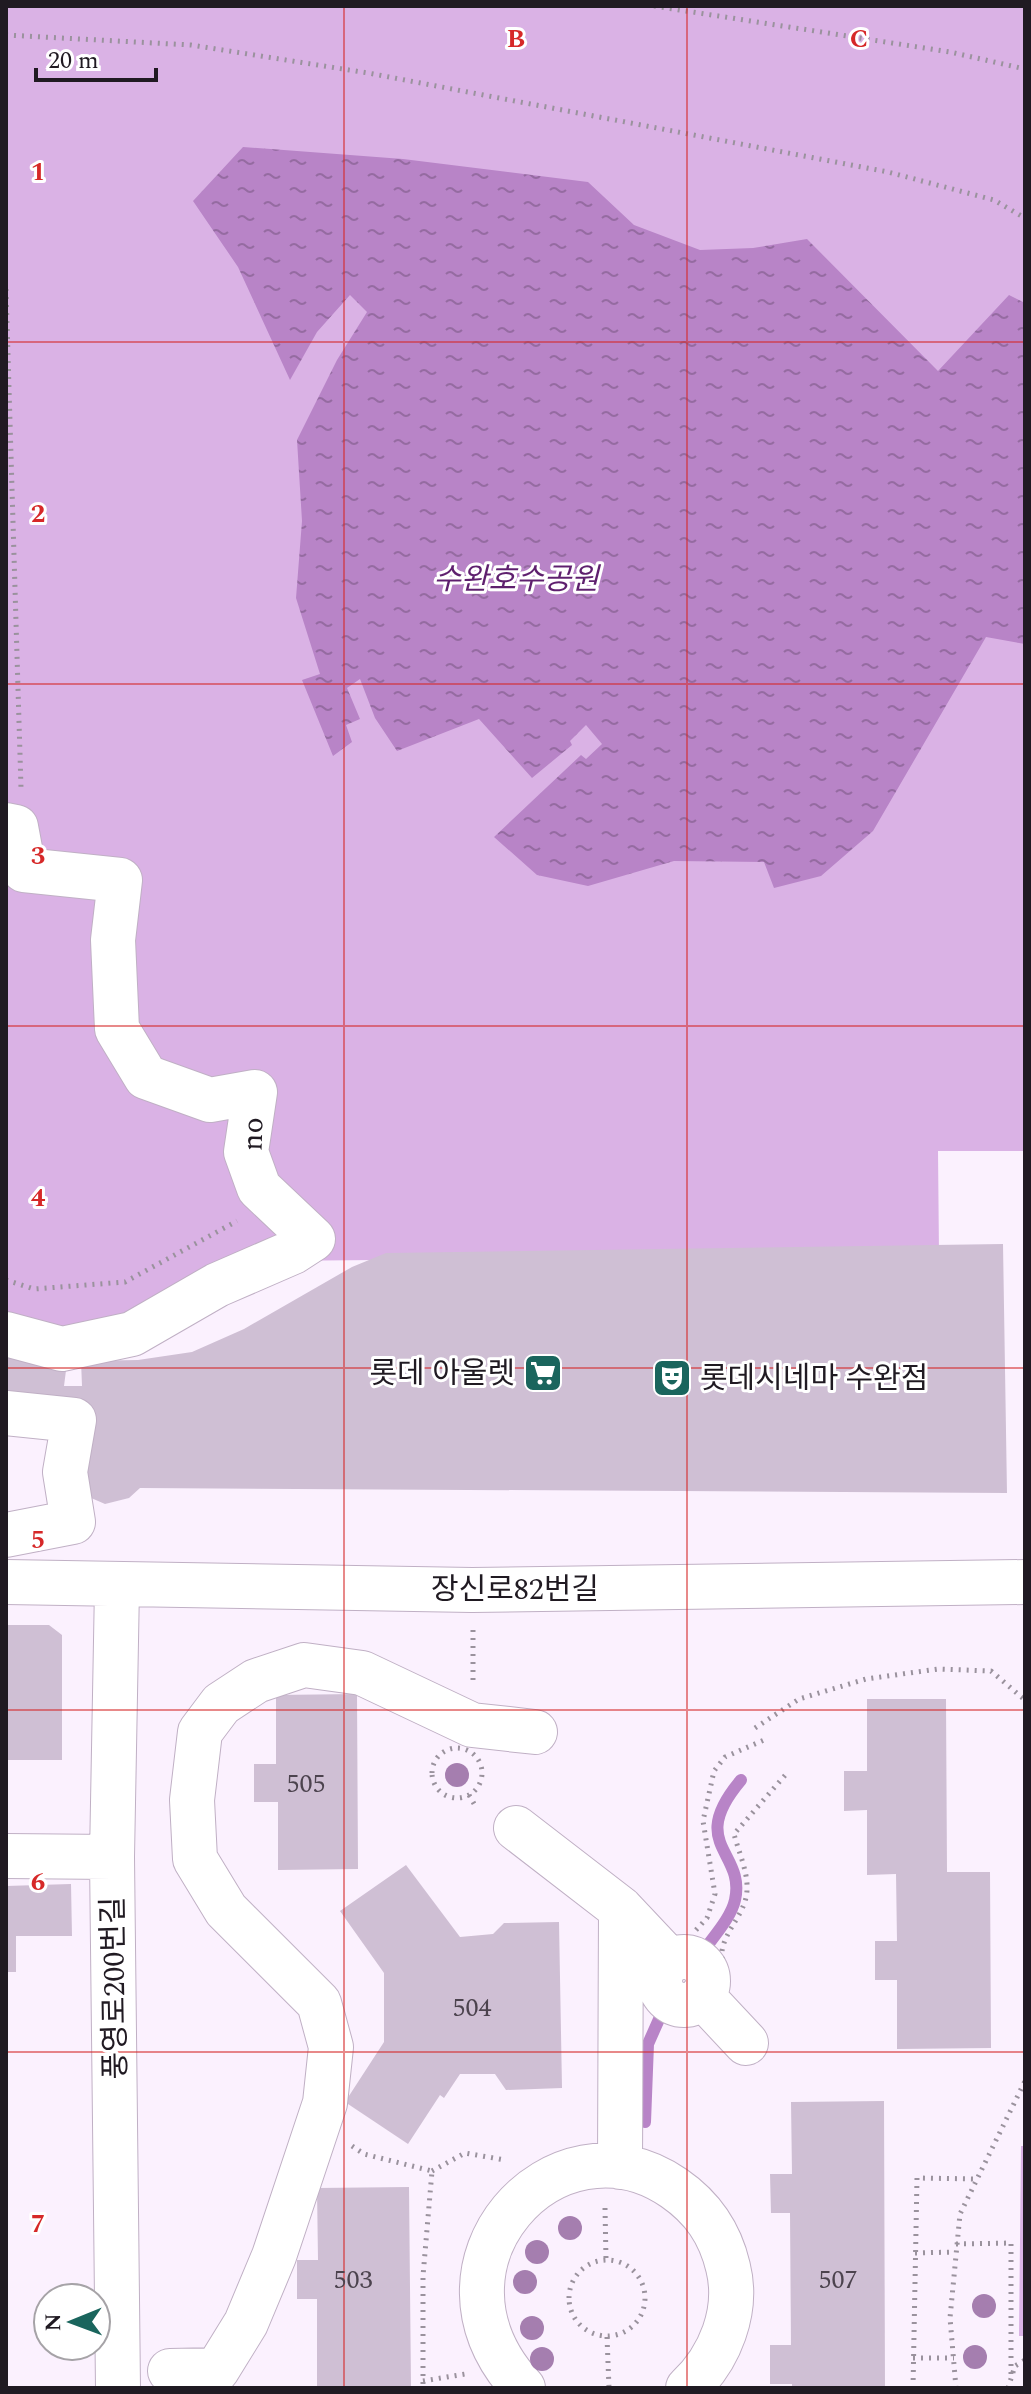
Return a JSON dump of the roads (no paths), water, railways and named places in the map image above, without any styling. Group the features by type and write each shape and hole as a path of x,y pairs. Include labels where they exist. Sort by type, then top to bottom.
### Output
{"street":[{"name":"no","path":"6,1334 62,1349 132,1334 217,1285 293,1252 313,1239 259,1188 246,1152 255,1092 210,1100 146,1077 117,1029 113,940 120,880 24,870 14,812"},
{"path":"6,1413 74,1420 65,1472 73,1522 6,1535"},
{"name":"장신로82번길","path":"6,1582 117,1587 487,1590 1025,1582"},
{"name":"풍영로200번길","path":"117,1587 112,1857 118,2388"},
{"path":"170,2371 217,2370 246,2323 274,2256 325,2103 331,2047 319,2003 226,1910 195,1859 192,1800 200,1732 221,1704 256,1681 304,1665 362,1673 472,1725 535,1732"},
{"path":"516,1828 621,1909 661,1952 660,1978 666,1998 686,2006 709,2003 746,2043"},
{"path":"6,1856 112,1857"},
{"path":"620,2167 621,1909"},
{"path":"523,2388 504,2367 490,2343 482,2316 480,2288 495,2233 511,2210 532,2191 557,2177 583,2169 620,2167 665,2182 688,2198 708,2219 742,2298 716,2353 688,2388"}],"water":[{"name":"수완호수공원","path":"243,147 403,159 588,182 634,225 700,250 753,248 807,239 938,371 1009,295 1025,303 1025,644 986,637 873,831 821,876 774,888 764,862 674,861 588,886 537,875 494,837 581,755 586,759 602,744 586,725 570,741 572,745 532,778 479,719 397,751 375,718 360,679 347,688 360,719 346,725 352,742 333,756 302,680 320,674 296,598 302,521 297,440 337,360 367,312 350,295 317,332 290,380 238,267 193,201"}],"waterway":[{"path":"673,1949 686,1948 702,1953 733,1907 736,1883 718,1834 718,1819 725,1802 741,1780"},
{"path":"702,1953 715,1970 713,1993"},
{"path":"645,2122 648,2044 664,2008 651,1991 653,1966"},
{"path":"664,2008 680,2015 702,2008"}],"place":[{"name":"롯데 아울렛","path":"543,1373"},
{"name":"롯데시네마 수완점","path":"672,1378"}]}
